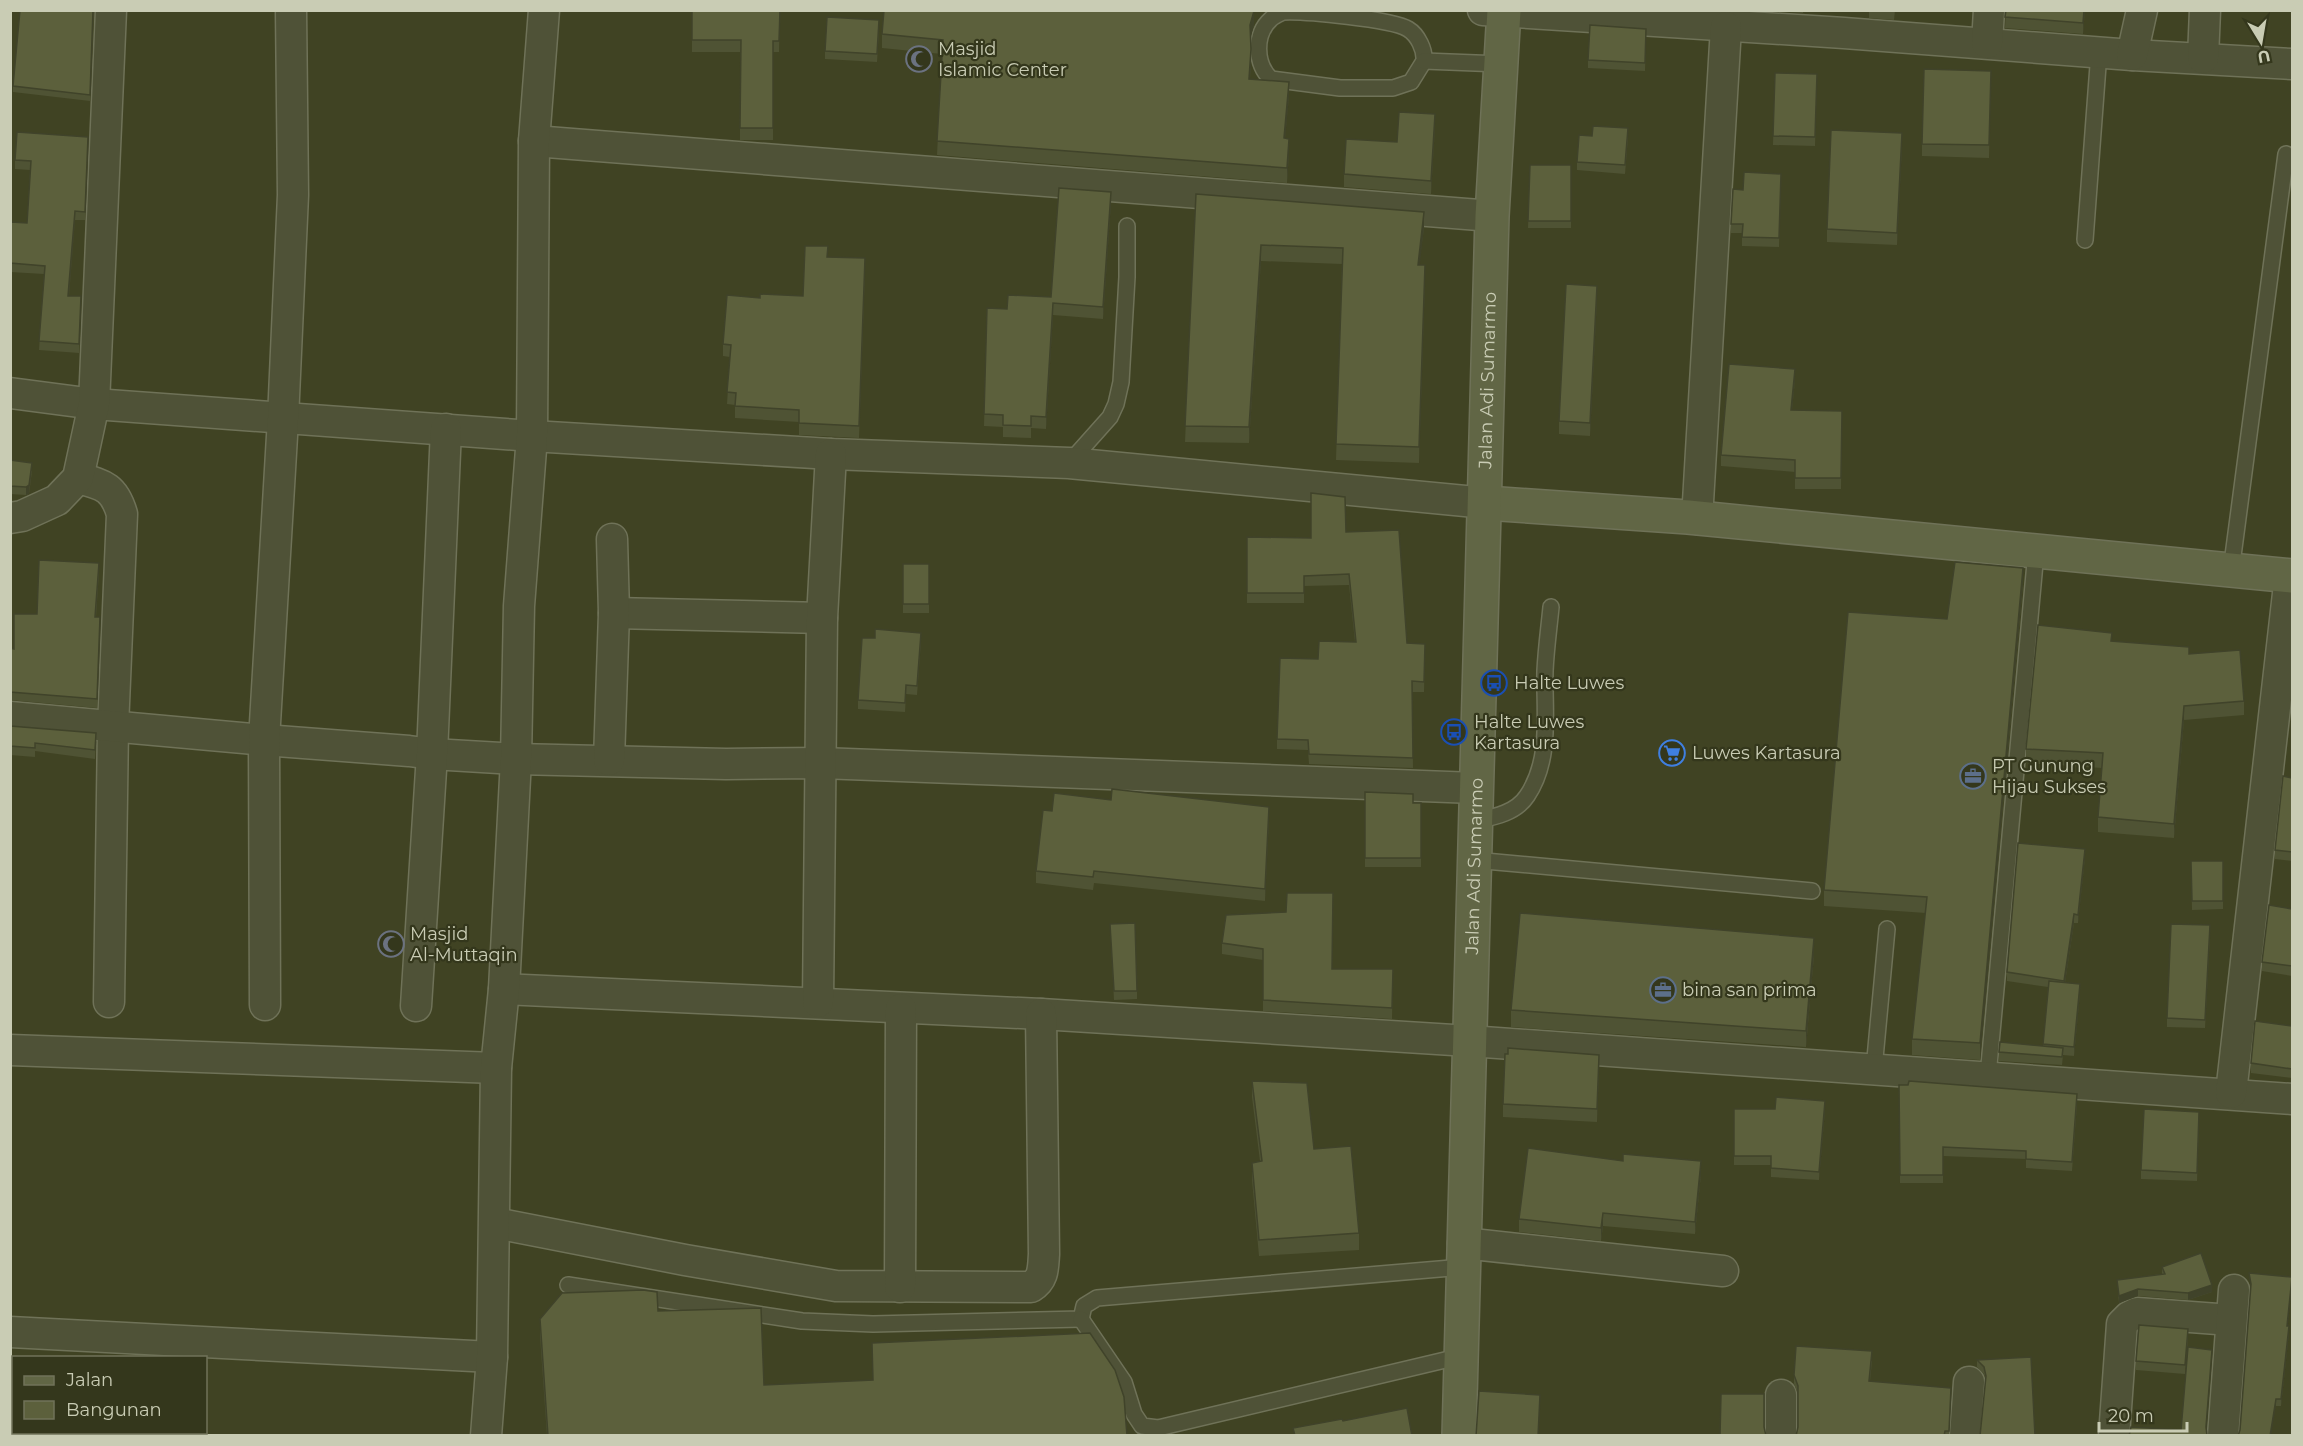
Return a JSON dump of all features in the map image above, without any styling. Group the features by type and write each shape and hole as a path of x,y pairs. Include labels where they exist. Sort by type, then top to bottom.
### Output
{"main road":[{"name":"Jalan Adi Sumarmo","path":"1459,1436 1492,216 1501,64 1497,11"},
{"path":"1486,503 1697,519 2291,576"}],"street":[{"path":"10,518 22,516 57,500 78,478 94,404 111,10"},
{"path":"265,1005 264,740 283,419 293,195 291,10"},
{"path":"486,1436 492,1357 496,1068 504,990 516,759 519,606 532,436 534,141 544,10"},
{"path":"1987,43 1989,10"},
{"path":"2132,55 2142,10"},
{"path":"2203,58 2205,10"},
{"path":"1497,11 1726,27 1828,21 1987,43 2132,55 2292,64"},
{"path":"1697,519 1726,27"},
{"path":"534,141 1492,216"},
{"path":"10,393 94,404 532,436 831,454 1069,463 1486,503"},
{"path":"416,1006 432,754 446,429"},
{"path":"818,1002 822,618 831,454"},
{"path":"78,478 102,484 114,493 122,514 113,727 109,1002"},
{"path":"609,760 614,613 612,539"},
{"path":"2231,1093 2291,576"},
{"path":"614,613 822,618"},
{"path":"10,717 264,740 408,750 432,754 516,759 726,764 821,763 1476,788"},
{"path":"504,990 818,1002 901,1009 1041,1014 1988,1076 2292,1099"},
{"path":"900,1287 901,1009"},
{"path":"495,1223 837,1286 1031,1287 1043,1275 1041,1014"},
{"path":"10,1050 496,1068"},
{"path":"1463,1255 1723,1271"},
{"path":"2223,1436 2234,1290"},
{"path":"2114,1436 2122,1324 2129,1317 2136,1313 2231,1320"},
{"path":"10,1332 492,1357"},
{"path":"1965,1436 1969,1382"},
{"path":"1780,1436 1781,1395"}],"lane":[{"path":"1283,12 1361,19 1405,28 1419,43 1424,61 1411,82 1400,87 1340,88 1271,79 1262,68 1259,52 1260,36 1271,19 1283,12"},
{"path":"2085,240 2099,52"},
{"path":"1424,61 1501,64"},
{"path":"2231,570 2286,154"},
{"path":"1069,463 1110,417 1116,404 1121,382 1127,226"},
{"path":"1988,1076 2036,552"},
{"path":"1475,821 1494,817 1513,809 1527,796 1536,777 1545,750 1545,670 1551,607"},
{"path":"1474,860 1812,891"},
{"path":"1874,1069 1887,929"},
{"path":"1461,1377 1158,1428 1142,1426 1134,1414 1124,1382 1081,1319 1084,1306 1097,1298 1463,1255"},
{"path":"568,1285 802,1321 873,1324 1081,1319"}],"building":[{"path":"20,10 93,10 90,95 13,86"},
{"path":"692,10 780,10 779,41 773,41 773,128 740,128 741,40 692,40"},
{"path":"884,10 1254,11 1250,25 1249,79 1289,82 1284,138 1289,139 1287,168 937,141 943,40 882,34"},
{"path":"2006,10 2084,10 2083,23 2005,17"},
{"path":"827,17 879,20 877,54 825,51"},
{"path":"1590,25 1646,29 1645,63 1588,60"},
{"path":"1924,69 1991,71 1989,145 1922,144"},
{"path":"1775,73 1817,74 1815,137 1773,136"},
{"path":"1399,112 1435,114 1431,181 1344,174 1346,139 1397,142"},
{"path":"1593,126 1628,128 1625,165 1577,162 1579,135 1592,136"},
{"path":"1831,130 1902,133 1897,233 1827,229"},
{"path":"17,132 88,137 85,212 75,211 68,296 81,296 79,344 39,341 45,266 10,263 11,222 27,223 31,161 15,160"},
{"path":"1530,165 1571,165 1571,221 1528,221"},
{"path":"1744,172 1781,174 1779,238 1742,237 1743,224 1731,224 1733,189 1743,190"},
{"path":"1059,188 1111,192 1103,307 1053,303 1046,417 1031,416 1031,426 1003,425 1003,415 984,414 987,308 1007,309 1008,295 1051,297"},
{"path":"1196,194 1424,212 1418,265 1425,265 1419,447 1336,444 1343,248 1261,245 1249,427 1185,426"},
{"path":"805,246 828,246 827,257 865,258 859,426 799,423 799,410 735,406 736,393 727,392 731,345 723,344 727,295 760,298 760,294 803,296"},
{"path":"1566,284 1597,286 1590,423 1559,421"},
{"path":"1729,364 1795,369 1791,410 1842,411 1841,478 1795,478 1795,460 1721,455"},
{"path":"10,460 32,463 29,485 26,487 10,486"},
{"path":"1311,493 1345,497 1346,532 1399,530 1407,643 1425,644 1424,682 1412,681 1413,758 1309,754 1308,740 1277,739 1280,658 1318,659 1319,641 1356,642 1349,574 1304,576 1304,593 1247,593 1247,537 1311,538"},
{"path":"39,560 99,563 95,617 100,617 97,699 10,692 10,648 14,649 14,614 37,614"},
{"path":"1955,562 2023,568 1980,1043 1912,1039 1927,897 1824,890 1848,612 1947,619"},
{"path":"903,564 929,564 929,604 903,604"},
{"path":"2038,625 2112,633 2111,641 2189,647 2189,654 2240,650 2244,701 2184,706 2174,824 2098,817 2103,753 2026,749"},
{"path":"875,629 921,633 917,686 906,685 905,703 858,700 862,638 875,638"},
{"path":"10,726 96,733 95,750 35,743 35,748 10,746"},
{"path":"2283,776 2292,778 2292,852 2275,850"},
{"path":"1112,789 1269,807 1265,889 1094,871 1093,877 1036,871 1043,810 1052,811 1054,793 1111,800"},
{"path":"1365,792 1413,794 1413,803 1421,803 1421,858 1365,858"},
{"path":"2018,843 2085,849 2078,915 2074,914 2064,981 2007,972"},
{"path":"2191,861 2223,861 2223,901 2192,901"},
{"path":"1287,893 1333,893 1332,969 1393,969 1392,1008 1263,1000 1263,949 1222,943 1226,915 1286,912"},
{"path":"2269,905 2292,909 2292,966 2262,962"},
{"name":"bina san prima","path":"1520,913 1814,938 1806,1031 1511,1010"},
{"path":"1135,923 1137,991 1114,991 1110,924"},
{"path":"2171,924 2210,925 2205,1020 2167,1018"},
{"path":"2049,981 2080,984 2074,1047 2043,1044"},
{"path":"2255,1021 2292,1026 2292,1069 2251,1063"},
{"path":"2000,1042 2063,1048 2062,1057 1999,1052"},
{"path":"1508,1048 1599,1055 1597,1109 1503,1104 1505,1054 1508,1054"},
{"path":"1252,1081 1307,1083 1314,1149 1351,1146 1359,1233 1259,1240 1252,1163 1262,1161"},
{"path":"1909,1081 2077,1094 2072,1162 2026,1159 2026,1151 1943,1147 1943,1175 1900,1175 1899,1085 1908,1085"},
{"path":"1776,1097 1825,1101 1819,1172 1771,1168 1771,1156 1734,1156 1734,1109 1775,1109"},
{"path":"2144,1109 2199,1112 2197,1173 2141,1170"},
{"path":"1528,1148 1623,1161 1623,1154 1701,1161 1695,1222 1603,1213 1601,1228 1519,1219"},
{"path":"2201,1253 2212,1285 2188,1293 2138,1289 2119,1296 2117,1280 2165,1274 2162,1267"},
{"path":"2249,1273 2292,1277 2281,1399 2276,1399 2270,1436 2238,1436 2251,1284"},
{"path":"643,1290 657,1292 658,1311 761,1308 764,1385 873,1380 872,1343 1090,1333 1115,1370 1124,1397 1127,1436 548,1436 540,1319 562,1293"},
{"path":"2139,1325 2188,1329 2185,1365 2136,1361"},
{"path":"1796,1346 1872,1351 1869,1381 1951,1388 1949,1431 1945,1431 1944,1436 1796,1436 1798,1386 1794,1375"},
{"path":"2188,1347 2212,1350 2207,1436 2129,1436 2131,1427 2181,1430"},
{"path":"2031,1357 2035,1436 1980,1436 1986,1376 1984,1367 1977,1360"},
{"path":"1479,1391 1540,1395 1538,1436 1476,1436"},
{"path":"1721,1394 1764,1394 1766,1436 1720,1436"},
{"path":"1407,1408 1412,1436 1295,1436 1293,1428 1342,1419 1343,1421"}],"place":[{"name":"Masjid Islamic Center","path":"919,59"},
{"name":"Halte Luwes","path":"1494,683"},
{"name":"Halte Luwes Kartasura","path":"1454,732"},
{"name":"Luwes Kartasura","path":"1672,753"},
{"name":"PT Gunung Hijau Sukses","path":"1973,776"},
{"name":"Masjid Al-Muttaqin","path":"391,944"},
{"name":"bina san prima","path":"1663,990"}]}
